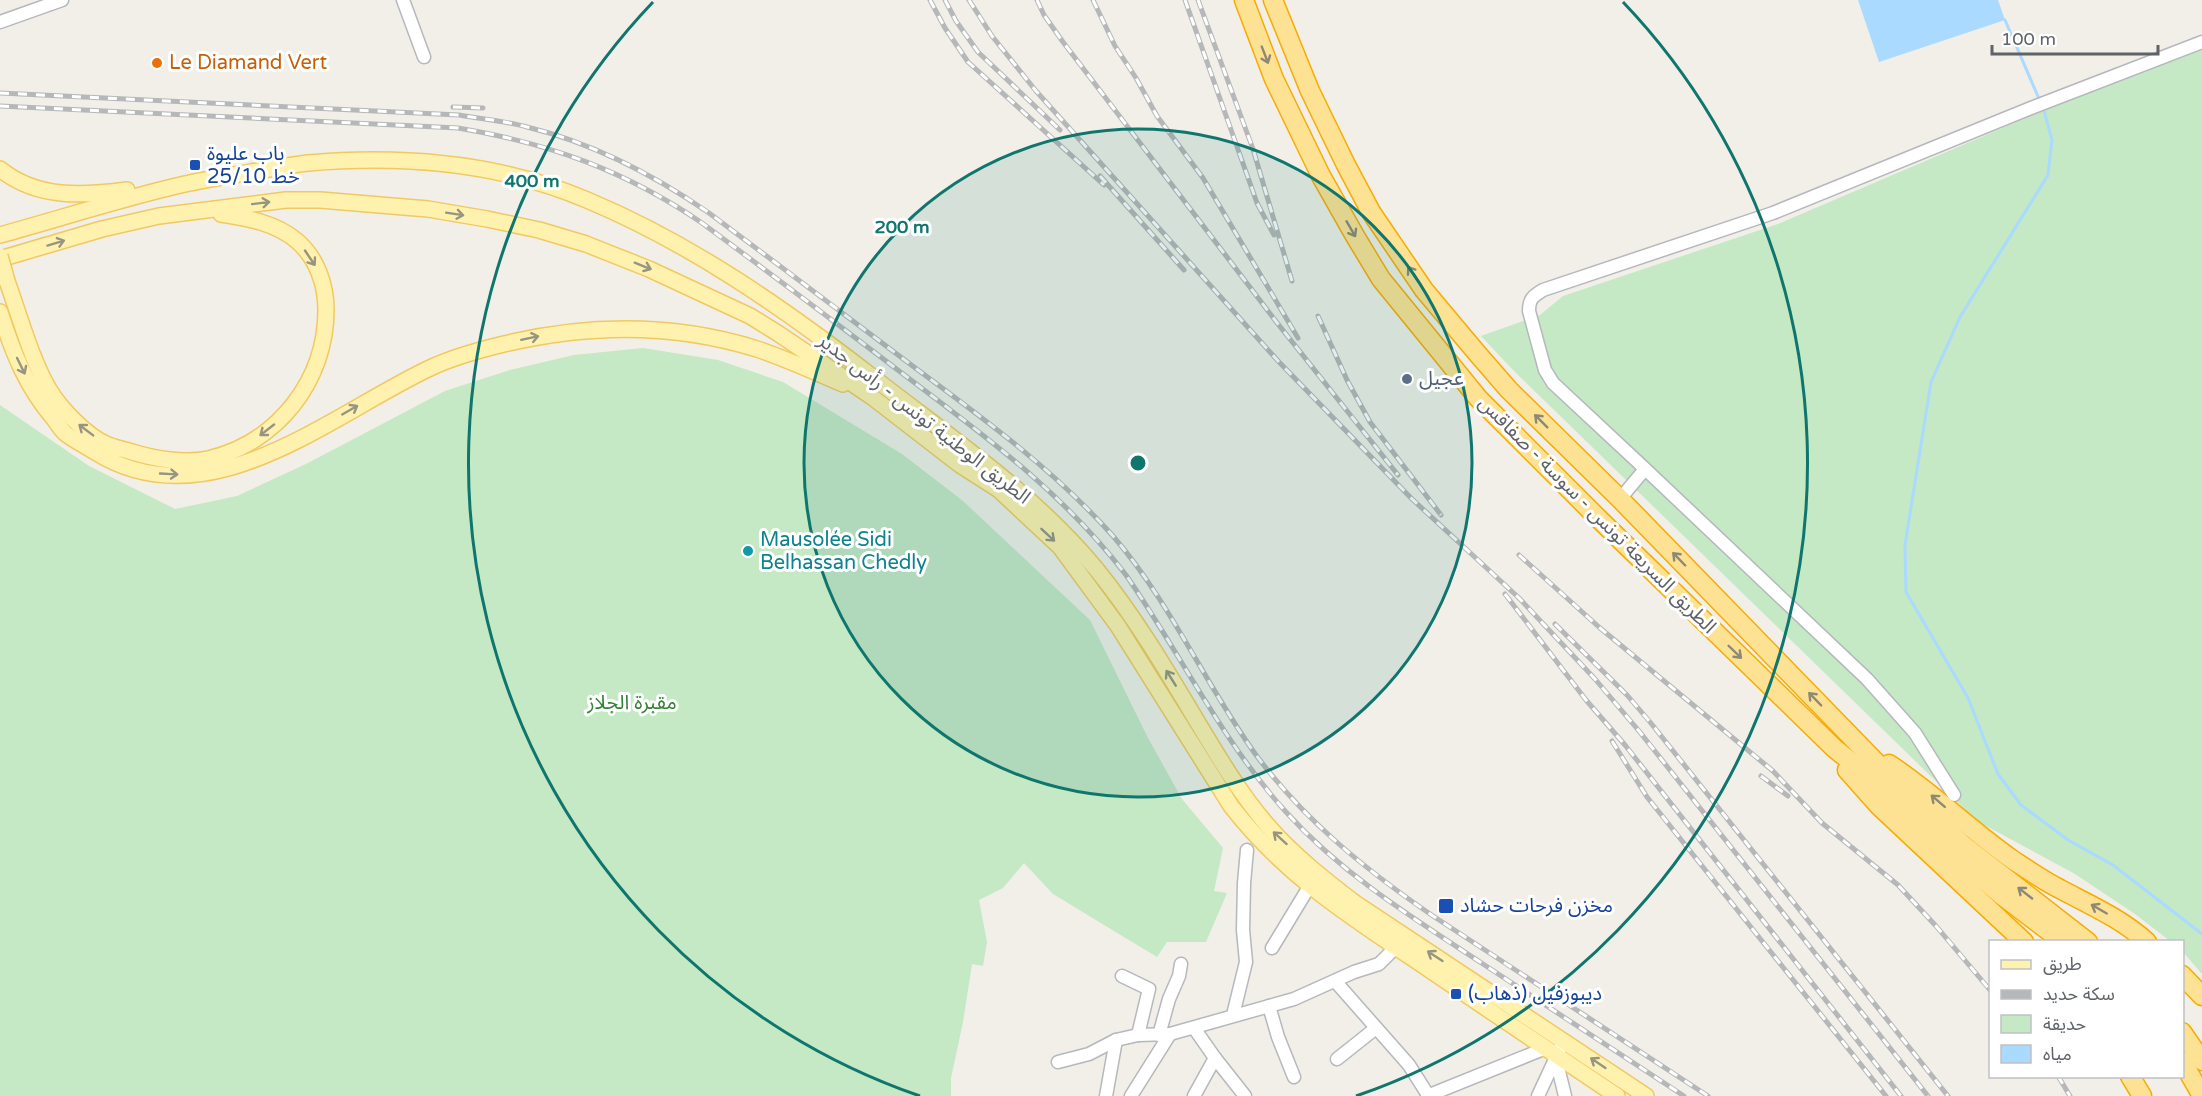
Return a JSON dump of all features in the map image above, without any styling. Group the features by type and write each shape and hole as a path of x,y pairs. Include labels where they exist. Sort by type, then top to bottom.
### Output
{"highway":[{"name":"الطريق السريعة تونس - سوسة - صفاقس","path":"1244,0 1274,79 1321,176 1381,279 1478,398 1834,748 1888,792 1968,868 2060,940"},
{"name":"الطريق السريعة تونس - سوسة - صفاقس","path":"1273,0 1310,91 1371,212 1424,290 1509,390 1620,499 1904,790 1962,844 2085,940"},
{"path":"1856,741 1916,782 2013,860 2137,933 2145,940"},
{"path":"1834,748 1845,768 1879,806 2022,940"},
{"path":"2184,977 2202,996"},
{"path":"2184,1035 2202,1061"},
{"path":"2184,1064 2202,1096"},
{"path":"2131,1078 2142,1096"}],"main road":[{"name":"الطريق الوطنية تونس - رأس جدير","path":"0,235 187,183 315,163 416,161 467,167 526,180 584,198 684,247 731,275 788,314 993,469 1073,542 1119,599 1250,804 1271,830 1316,872 1355,903 1646,1096"},
{"path":"0,169 28,186 53,193 80,195 187,183"},
{"name":"الطريق الوطنية تونس - رأس جدير","path":"0,258 159,216 286,200 320,200 428,209 538,230 586,244 649,268 750,316 821,361 960,465 999,490 1060,547 1118,626 1231,806 1251,832 1309,887 1617,1096"},
{"path":"0,258 31,348 50,391 74,421 104,444 157,460 207,459 249,443 266,432 283,418 305,390 316,368 322,346 326,298 322,278 311,259 298,242 283,231 250,218 203,211"},
{"path":"0,312 11,346 36,398 65,433 109,461 137,470 166,475 199,475 234,468 312,432 431,367 502,345 573,331 640,328 716,338 788,360 872,397"}],"street":[{"path":"0,22 62,0"},
{"path":"403,0 424,57"},
{"path":"1954,795 1915,733 1867,679 1552,383 1548,377 1529,304 1532,297 1543,290 1773,213 2031,108 2202,42"},
{"path":"1620,499 1645,469"},
{"path":"1233,1015 1246,962 1244,883 1247,850"},
{"path":"1272,948 1309,887"},
{"path":"1058,1062 1089,1054 1116,1040 1194,1028 1294,999 1354,972 1379,964 1396,947"},
{"path":"1131,1096 1165,1034 1169,999 1179,976 1181,964"},
{"path":"1122,976 1149,989 1138,1035"},
{"path":"1335,981 1409,1065 1432,1095 1550,1052 1564,1040"},
{"path":"1269,1006 1278,1037 1294,1077"},
{"path":"1194,1028 1245,1096"},
{"path":"1337,1059 1376,1028"},
{"path":"1111,1094 1116,1040"},
{"path":"1538,1096 1550,1052"},
{"path":"1550,1052 1565,1096"},
{"path":"1194,1096 1215,1058"}],"green space":[{"path":"2202,48 2202,974 2184,953 2184,940 2169,940 2135,914 2075,874 1977,821 1514,371 1481,336 1540,315 1563,296 1778,224 2033,115"},
{"name":"مقبرة الجلاز","path":"643,348 718,360 783,382 902,454 963,501 1090,620 1148,738 1182,799 1223,848 1214,891 1227,893 1206,942 1167,942 1157,957 1053,894 1024,863 1003,888 979,900 987,942 983,966 972,964 951,1078 951,1096 0,1096 0,405 89,466 175,509 237,496 306,464 445,391 510,370 574,355"}],"water":[{"path":"1858,0 1998,0 2005,20 1879,62"}],"waterway":[{"path":"2005,20 2040,101"},
{"path":"2043,107 2052,140 2048,175 1960,317 1931,382 1905,545 1906,592 1968,698 1998,774 2021,805 2068,840 2113,865 2202,934"}],"railway":[{"path":"930,0 945,28 968,62 1104,185"},
{"path":"945,0 956,21 978,52 1060,130"},
{"path":"969,0 992,36 1036,91 1279,362 1412,499 1519,598 1595,679 1639,731 1928,1096"},
{"path":"1037,0 1044,15 1063,42 1278,324 1398,475"},
{"path":"1093,0 1115,46 1157,116 1203,178 1298,338"},
{"path":"1185,0 1257,203 1274,235"},
{"path":"1198,0 1253,149 1292,281"},
{"path":"0,93 459,115 519,125 552,134 599,151 645,173 709,213 970,408 1068,490 1113,536 1133,561 1256,755 1295,802 1338,843 1384,881 1433,916 1708,1096"},
{"path":"0,106 458,128 555,151 645,188 728,242 996,445 1077,518 1126,575 1221,726 1263,785 1308,835 1331,856 1405,912 1684,1096"},
{"path":"453,107 483,108"},
{"path":"1100,176 1184,270"},
{"path":"1318,316 1347,380 1370,422 1441,515"},
{"path":"1519,555 1600,628 1773,771 1822,823 1898,885 1989,989"},
{"path":"1505,594 1586,700 1625,745 1901,1096"},
{"path":"1555,624 1627,695 1650,722 1948,1096"},
{"path":"1612,741 1647,797 1886,1096"},
{"path":"1761,776 1788,796"},
{"path":"2059,1078 2070,1096"}],"place":[{"name":"Le Diamand Vert","path":"157,63"},
{"name":"باب عليوة خط 25/10","path":"195,165"},
{"name":"عجيل","path":"1407,379"},
{"name":"Mausolée Sidi Belhassan Chedly","path":"748,551"},
{"name":"مخزن فرحات حشاد","path":"1446,906"},
{"name":"ديبوزفيل (ذهاب)","path":"1456,994"}]}
